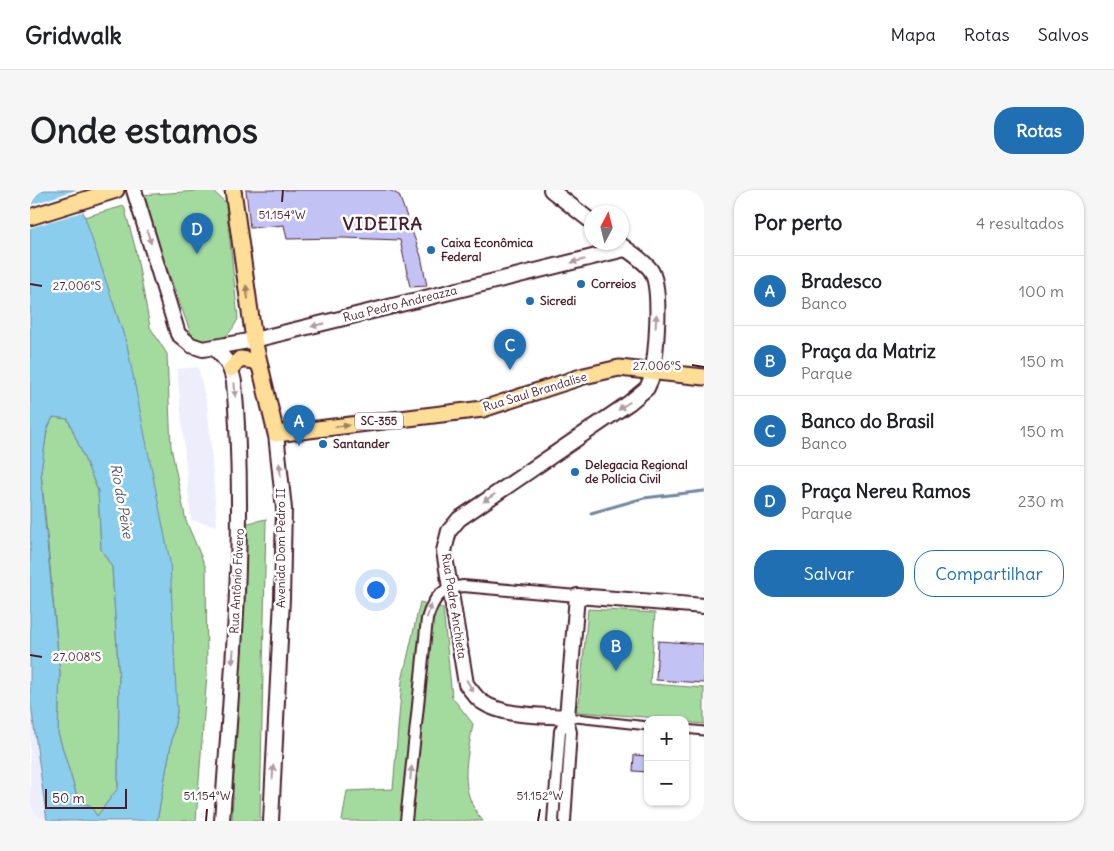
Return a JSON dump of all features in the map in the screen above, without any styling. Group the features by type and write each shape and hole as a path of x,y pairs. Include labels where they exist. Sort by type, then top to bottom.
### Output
{"main road":[{"name":"Rua Pedro Andreazza","path":"134,190 178,334 198,349 214,348 254,340 605,250"},
{"name":"Avenida Dom Pedro II","path":"233,190 254,340 276,434 284,509 282,599 271,821"},
{"path":"551,190 584,216"},
{"path":"30,217 114,191"},
{"path":"626,250 651,270 656,281 658,299 653,370"},
{"path":"214,348 223,356 231,368 240,359 255,361 259,365"},
{"name":"Rua Antônio Fávero","path":"222,821 240,530 236,402 231,368"},
{"name":"Rua Saul Brandalise","path":"276,434 483,408 584,376 619,368 653,370 704,377"},
{"name":"Rua Padre Anchieta","path":"567,717 514,712 494,708 481,701 466,684 444,550 449,530 459,519 629,403 647,388 653,370"},
{"path":"567,717 577,596 704,606"}],"street":[{"path":"406,821 427,618 437,595 450,587 464,586 577,596"},
{"path":"567,717 644,726"},
{"path":"553,821 560,731 567,717"},
{"path":"565,821 571,732 567,717"},
{"path":"689,729 704,731"}],"shaded area":[{"path":"198,367 208,409 217,526 191,520 177,369"},
{"path":"30,633 65,821 30,821"}],"green space":[{"path":"212,190 226,203 238,319 231,331 223,338 200,344 191,334 140,195"},
{"path":"124,206 135,247 150,327 167,354 171,447 186,521 206,568 207,674 196,821 157,821 177,712 127,345 84,217"},
{"path":"53,417 68,419 98,491 101,549 112,567 119,681 118,789 97,816 79,803 58,733 60,673 41,471 47,430"},
{"path":"266,519 260,821 232,821 244,524"},
{"path":"420,602 443,608 452,697 473,724 467,763 467,786 475,809 483,821 342,821 347,791 393,789 402,681"},
{"path":"588,609 655,613 650,684 704,688 704,724 689,722 689,716 644,717 578,712 575,708 579,703"}],"water":[{"name":"Rio do Peixe","path":"30,190 76,190 127,345 170,562 177,712 157,821 47,821 30,698","holes":["53,417 68,419 98,491 101,549 112,567 119,681 118,788 97,816 90,805 79,803 58,733 60,673 41,471 47,430"]}],"pier":[{"path":"78,190 85,211 30,228 30,205"}],"building":[{"path":"246,190 389,190 399,195 421,256 427,286 410,287 400,240 287,239 284,225 250,228"},
{"path":"658,641 704,644 704,683 656,680"},
{"path":"634,755 644,756 644,772 633,771"}],"waterway":[{"path":"591,513 644,498 704,491"}],"place":[{"name":"Caixa Econômica Federal","path":"431,250"},
{"name":"Praça Nereu Ramos","path":"197,254"},
{"name":"Correios","path":"581,284"},
{"name":"Sicredi","path":"530,301"},
{"name":"Banco do Brasil","path":"510,370"},
{"name":"Santander","path":"323,444"},
{"name":"Bradesco","path":"299,446"},
{"name":"Delegacia Regional de Polícia Civil","path":"575,472"},
{"name":"Praça da Matriz","path":"616,671"}],"district":[{"name":"VIDEIRA","path":"383,224"}]}
